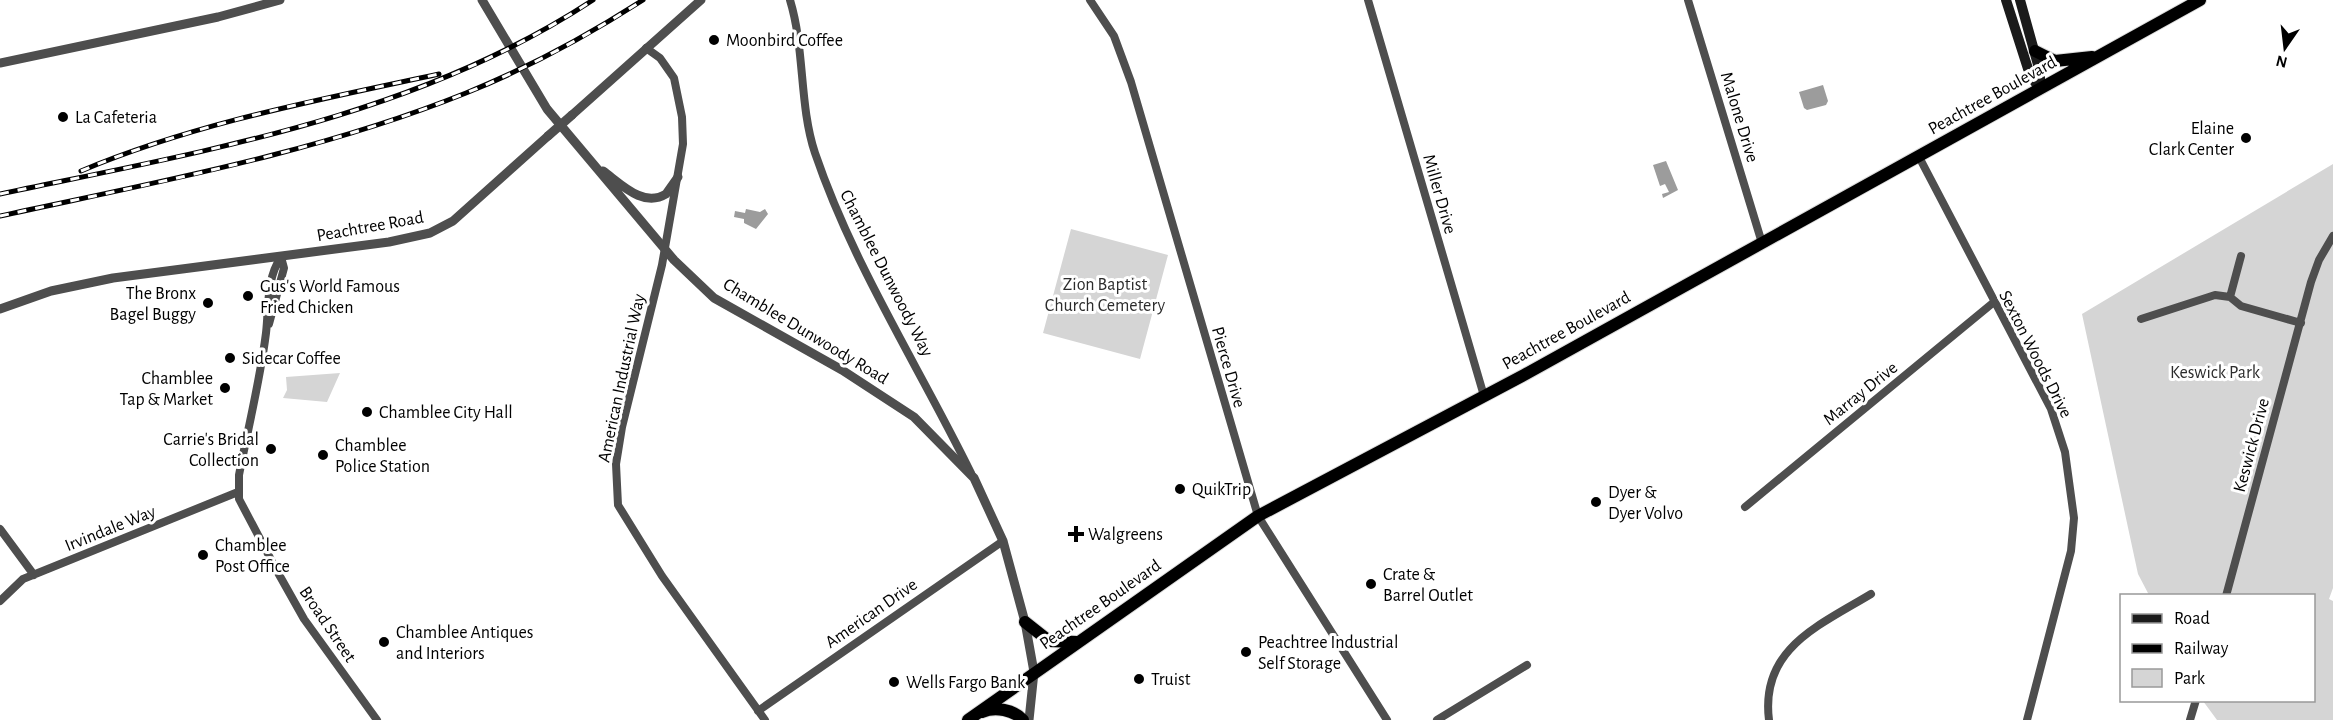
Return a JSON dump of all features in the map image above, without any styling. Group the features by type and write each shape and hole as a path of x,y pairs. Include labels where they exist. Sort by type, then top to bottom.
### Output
{"highway":[{"name":"Peachtree Boulevard","path":"971,718 1258,516 1484,396 2200,0"},
{"path":"2035,51 2055,61 2099,56"},
{"path":"1025,622 1049,641 1078,642"},
{"path":"971,718 987,710 1002,710 1015,713 1023,720"}],"main road":[{"path":"2006,0 2030,75 2040,89"},
{"path":"2019,0 2040,72 2040,89"}],"street":[{"path":"0,63 218,17 280,0"},
{"name":"Chamblee Dunwoody Road","path":"482,0 547,109 664,250 714,298 842,370 915,417 974,478 1003,541 1025,622 1034,672 1029,720"},
{"name":"Peachtree Road","path":"0,309 51,291 113,278 388,242 435,231 461,215 701,0"},
{"name":"Chamblee Dunwoody Way","path":"790,0 818,160 863,267 921,373 974,478"},
{"name":"Pierce Drive","path":"1090,0 1114,36 1131,82 1258,516 1387,720"},
{"name":"Miller Drive","path":"1368,0 1484,396"},
{"name":"Malone Drive","path":"1688,0 1762,243"},
{"name":"American Industrial Way","path":"646,48 669,69 678,90 683,127 678,177 664,250 622,427 616,464 618,505 662,576 765,720"},
{"name":"Sexton Woods Drive","path":"1918,155 2051,409 2066,452 2074,518 2071,551 2027,720"},
{"path":"592,164 638,196 649,199 666,194 678,177"},
{"name":"Keswick Drive","path":"2227,594 2319,260 2333,237"},
{"path":"2230,297 2241,256"},
{"path":"238,492 266,333 279,297 284,268 281,257"},
{"path":"2141,319 2215,295 2230,297 2241,306 2301,323"},
{"name":"Marray Drive","path":"1744,507 1994,302"},
{"name":"Irvindale Way","path":"0,601 23,579 238,492"},
{"name":"Broad Street","path":"238,492 259,540 304,619 376,720"},
{"path":"0,529 34,575"},
{"name":"American Drive","path":"758,711 1003,541"},
{"path":"1769,720 1766,699 1773,670 1786,652 1824,623 1871,594"},
{"path":"1437,720 1527,665"},
{"path":"2190,720 2195,702"}],"green space":[{"name":"Keswick Park","path":"2333,164 2333,588 2329,599 2333,601 2333,720 2217,720 2204,702 2315,702 2315,594 2148,594 2138,574 2082,314"},
{"name":"Zion Baptist Church Cemetery","path":"1071,229 1168,255 1140,359 1043,333"},
{"path":"340,373 327,402 283,398 287,390 286,377"}],"shaded area":[{"path":"1823,85 1828,101 1826,105 1807,110 1804,108 1799,92"},
{"path":"1666,161 1678,190 1663,198 1662,194 1669,192 1665,184 1660,186 1653,165"},
{"path":"746,209 760,212 765,209 768,214 756,229 744,223 744,219 734,217 735,211 745,213"}],"railway":[{"path":"0,194 230,145 306,125 381,101 454,74 525,40 593,0"},
{"path":"0,216 236,164 352,133 410,114 466,93 534,62 579,39 643,0"},
{"path":"81,171 124,154 212,126 303,103 439,74"}],"place":[{"name":"Moonbird Coffee","path":"714,40"},
{"name":"La Cafeteria","path":"63,117"},
{"name":"Elaine Clark Center","path":"2246,138"},
{"name":"Gus's World Famous Fried Chicken","path":"248,296"},
{"name":"The Bronx Bagel Buggy","path":"208,303"},
{"name":"Sidecar Coffee","path":"230,358"},
{"name":"Chamblee Tap & Market","path":"225,388"},
{"name":"Chamblee City Hall","path":"367,412"},
{"name":"Carrie's Bridal Collection","path":"271,449"},
{"name":"Chamblee Police Station","path":"323,455"},
{"name":"QuikTrip","path":"1180,489"},
{"name":"Dyer & Dyer Volvo","path":"1596,502"},
{"name":"Walgreens","path":"1076,534"},
{"name":"Chamblee Post Office","path":"203,555"},
{"name":"Crate & Barrel Outlet","path":"1371,584"},
{"name":"Chamblee Antiques and Interiors","path":"384,642"},
{"name":"Peachtree Industrial Self Storage","path":"1246,652"},
{"name":"Truist","path":"1139,679"},
{"name":"Wells Fargo Bank","path":"894,682"}]}
